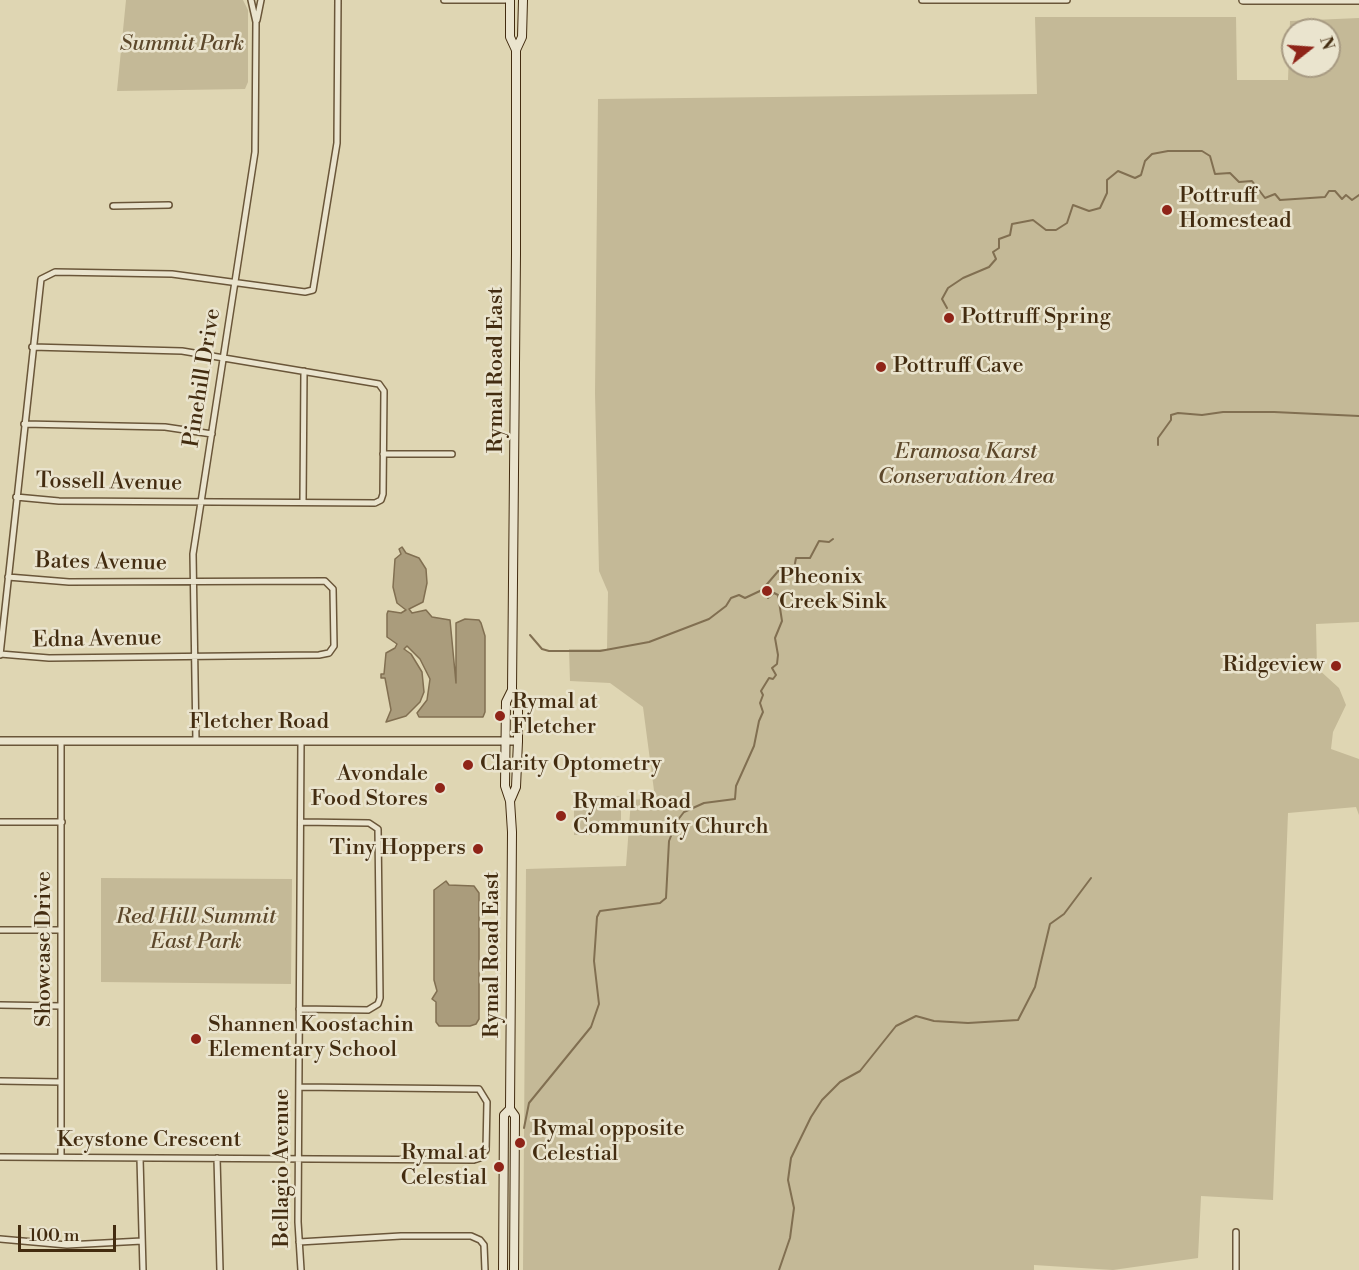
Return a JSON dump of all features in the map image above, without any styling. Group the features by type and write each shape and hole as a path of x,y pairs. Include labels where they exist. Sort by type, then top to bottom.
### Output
{"main road":[{"name":"Rymal Road East","path":"511,0 510,37 516,50"},
{"name":"Rymal Road East","path":"514,1270 515,1116 510,1109 510,801 505,786 506,702 512,690 516,50 522,37 523,0"},
{"name":"Rymal Road East","path":"510,801 516,787 518,741 518,701 512,690"},
{"name":"Rymal Road East","path":"503,1270 504,1115 510,1109"}],"street":[{"name":"Pinehill Drive","path":"251,0 256,22"},
{"name":"Pinehill Drive","path":"196,741 193,580 195,540 255,152 256,22 261,0"},
{"path":"0,655 39,283 50,273 172,274 305,292 312,291 315,285 337,143 338,0"},
{"path":"444,0 511,0"},
{"path":"922,0 1067,0"},
{"path":"1243,0 1359,0"},
{"path":"113,206 169,205"},
{"path":"32,347 70,350 174,351 304,371 382,386 383,454 452,454"},
{"path":"303,502 304,371"},
{"path":"24,424 165,427 212,434"},
{"name":"Tossell Avenue","path":"16,497 59,501 379,502 383,494 383,454"},
{"name":"Bates Avenue","path":"8,577 69,582 322,580 330,583 333,593 334,646 325,655 195,655"},
{"name":"Edna Avenue","path":"0,655 49,658 195,655"},
{"name":"Fletcher Road","path":"0,741 518,741"},
{"name":"Showcase Drive","path":"61,741 61,1157"},
{"name":"Bellagio Avenue","path":"301,741 299,1009 301,1270"},
{"path":"0,822 62,822"},
{"path":"299,1009 368,1010 378,1004 380,998 378,829 369,822 301,822"},
{"path":"0,930 61,930"},
{"path":"0,1005 61,1006"},
{"path":"0,1081 61,1082"},
{"name":"Keystone Crescent","path":"0,1157 480,1158 486,1150 487,1102 484,1093 473,1088 299,1087"},
{"path":"140,1158 143,1270"},
{"path":"217,1158 220,1270"},
{"path":"1236,1232 1236,1270"},
{"path":"300,1242 401,1236 471,1236 484,1245 485,1270"},
{"path":"0,1239 67,1245 142,1241"}],"green space":[{"name":"Summit Park","path":"126,0 243,0 248,10 248,82 245,89 117,91"},
{"name":"Eramosa Karst Conservation Area","path":"1035,17 1236,17 1237,80 1341,78 1341,19 1359,18 1359,622 1316,624 1317,668 1339,688 1346,705 1333,732 1331,749 1359,759 1359,815 1356,807 1288,813 1273,1200 1201,1196 1198,1258 1113,1270 1034,1265 1034,1270 523,1270 526,869 626,866 631,800 655,798 643,707 610,683 570,681 569,649 607,649 608,592 599,571 595,393 598,99 1037,94"},
{"path":"574,796 621,796 621,835 574,835"},
{"name":"Red Hill Summit East Park","path":"101,878 292,879 291,984 101,982"}],"shaded area":[{"path":"402,547 406,553 419,558 426,569 427,583 423,602 409,609 412,613 426,610 432,617 450,620 456,683 456,623 465,619 479,620 481,623 485,636 485,712 483,717 419,717 417,713 427,700 430,679 420,659 407,646 404,649 411,654 422,672 424,692 420,702 406,716 386,722 391,710 385,678 381,678 381,674 384,674 386,653 395,648 397,644 387,637 387,614 388,611 401,613 406,610 397,603 393,587 395,559 401,554 399,549"},
{"path":"446,881 449,885 474,886 479,893 479,1019 476,1024 470,1026 439,1026 436,1022 436,1002 432,999 437,991 434,980 434,890"}],"waterway":[{"path":"947,308 942,299 948,288 963,278 989,267 996,259 993,252 999,248 999,239 1010,235 1012,224 1033,220 1046,230 1056,230 1067,223 1073,205 1089,211 1100,208 1107,193 1107,180 1118,171 1135,178 1141,175 1145,161 1152,154 1168,151 1202,151 1210,156 1215,174 1230,173 1239,182 1252,181 1265,198 1275,194 1280,200 1325,197 1329,191 1335,191 1342,199 1346,195 1352,200 1359,195"},
{"path":"1158,445 1158,438 1171,420 1171,415 1178,413 1202,415 1223,412 1274,412 1359,416"},
{"path":"530,635 542,649 549,651 600,651 649,642 709,619 726,606 731,598 739,595 745,598 762,590 780,569 785,568 793,574 796,558 810,558 819,541 829,542 833,539"},
{"path":"524,1128 529,1103 591,1027 599,1004 594,961 597,917 600,911 660,903 666,898 669,841 677,821 684,812 704,803 735,799 736,786 754,746 763,712 760,703 763,695 761,691 769,678 773,679 776,675 772,668 777,664 778,655 775,638 782,621 778,595 774,593 768,598 762,590"},
{"path":"779,1270 790,1238 794,1208 788,1180 791,1158 822,1100 840,1082 860,1071 896,1026 916,1016 934,1021 968,1023 1018,1020 1035,987 1050,924 1064,914 1091,878"}],"place":[{"name":"Pottruff Homestead","path":"1167,210"},
{"name":"Pottruff Spring","path":"949,318"},
{"name":"Pottruff Cave","path":"881,367"},
{"name":"Pheonix Creek Sink","path":"767,591"},
{"name":"Ridgeview","path":"1336,666"},
{"name":"Rymal at Fletcher","path":"500,716"},
{"name":"Clarity Optometry","path":"468,765"},
{"name":"Avondale Food Stores","path":"440,788"},
{"name":"Rymal Road Community Church","path":"561,816"},
{"name":"Tiny Hoppers","path":"478,849"},
{"name":"Shannen Koostachin Elementary School","path":"196,1039"},
{"name":"Rymal opposite Celestial","path":"520,1143"},
{"name":"Rymal at Celestial","path":"499,1167"}]}
